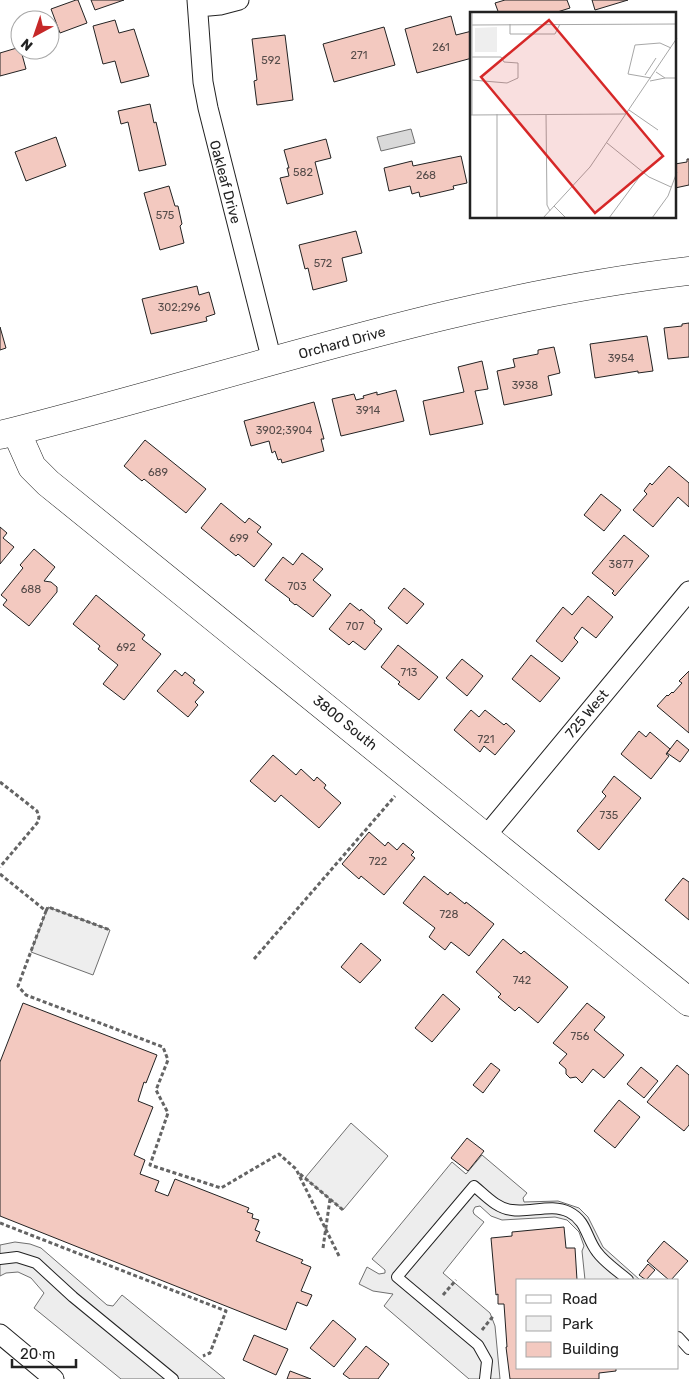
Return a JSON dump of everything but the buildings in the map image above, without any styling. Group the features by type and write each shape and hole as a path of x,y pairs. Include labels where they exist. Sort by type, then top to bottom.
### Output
{"street":[{"path":"198,4 220,5 239,0"},
{"name":"Oakleaf Drive","path":"198,4 203,82 213,135 272,361"},
{"name":"Orchard Drive","path":"8,433 272,361 492,304 595,284 689,271"},
{"name":"3800 South","path":"8,433 32,467 48,483 689,1002"},
{"name":"725 West","path":"485,837 689,591"},
{"path":"0,1334 54,1379"}],"lane":[{"path":"485,1379 487,1361 478,1345 397,1277 474,1186 498,1205 512,1210 556,1208 571,1212 583,1224 594,1250 627,1279"},
{"path":"0,1259 17,1257 36,1264 86,1308 173,1379"},
{"path":"679,1338 689,1349"}],"path":[{"path":"0,782 37,812 39,817 38,822 0,867"},
{"path":"254,959 394,796"},
{"path":"0,874 46,911"},
{"path":"110,930 48,907 18,986 26,995 163,1047 168,1060 156,1090 168,1113 150,1165 221,1188 279,1154 297,1172 343,1210"},
{"path":"297,1172 339,1256"},
{"path":"323,1248 330,1199"},
{"path":"0,1223 226,1311 210,1353 203,1356"}],"green space":[{"path":"48,907 110,930 93,975 31,952"},
{"path":"351,1123 388,1156 343,1210 305,1178"}],"shaded area":[{"path":"411,129 415,143 381,151 377,137"},
{"path":"482,1155 527,1193 523,1198 524,1202 558,1201 579,1208 588,1217 603,1247 639,1279 585,1279 582,1251 584,1246 579,1232 567,1220 555,1217 502,1220 491,1216 480,1206 475,1207 474,1214 484,1222 443,1273 490,1313 495,1326 500,1379 469,1379 384,1306 393,1294 373,1291 359,1284 367,1267 379,1274 385,1273 385,1270 372,1259 452,1162 466,1174"},
{"path":"15,1242 41,1248 107,1305 113,1306 122,1295 225,1379 121,1379 34,1308 44,1293 31,1278 18,1272 6,1273 0,1276 0,1245"}]}
